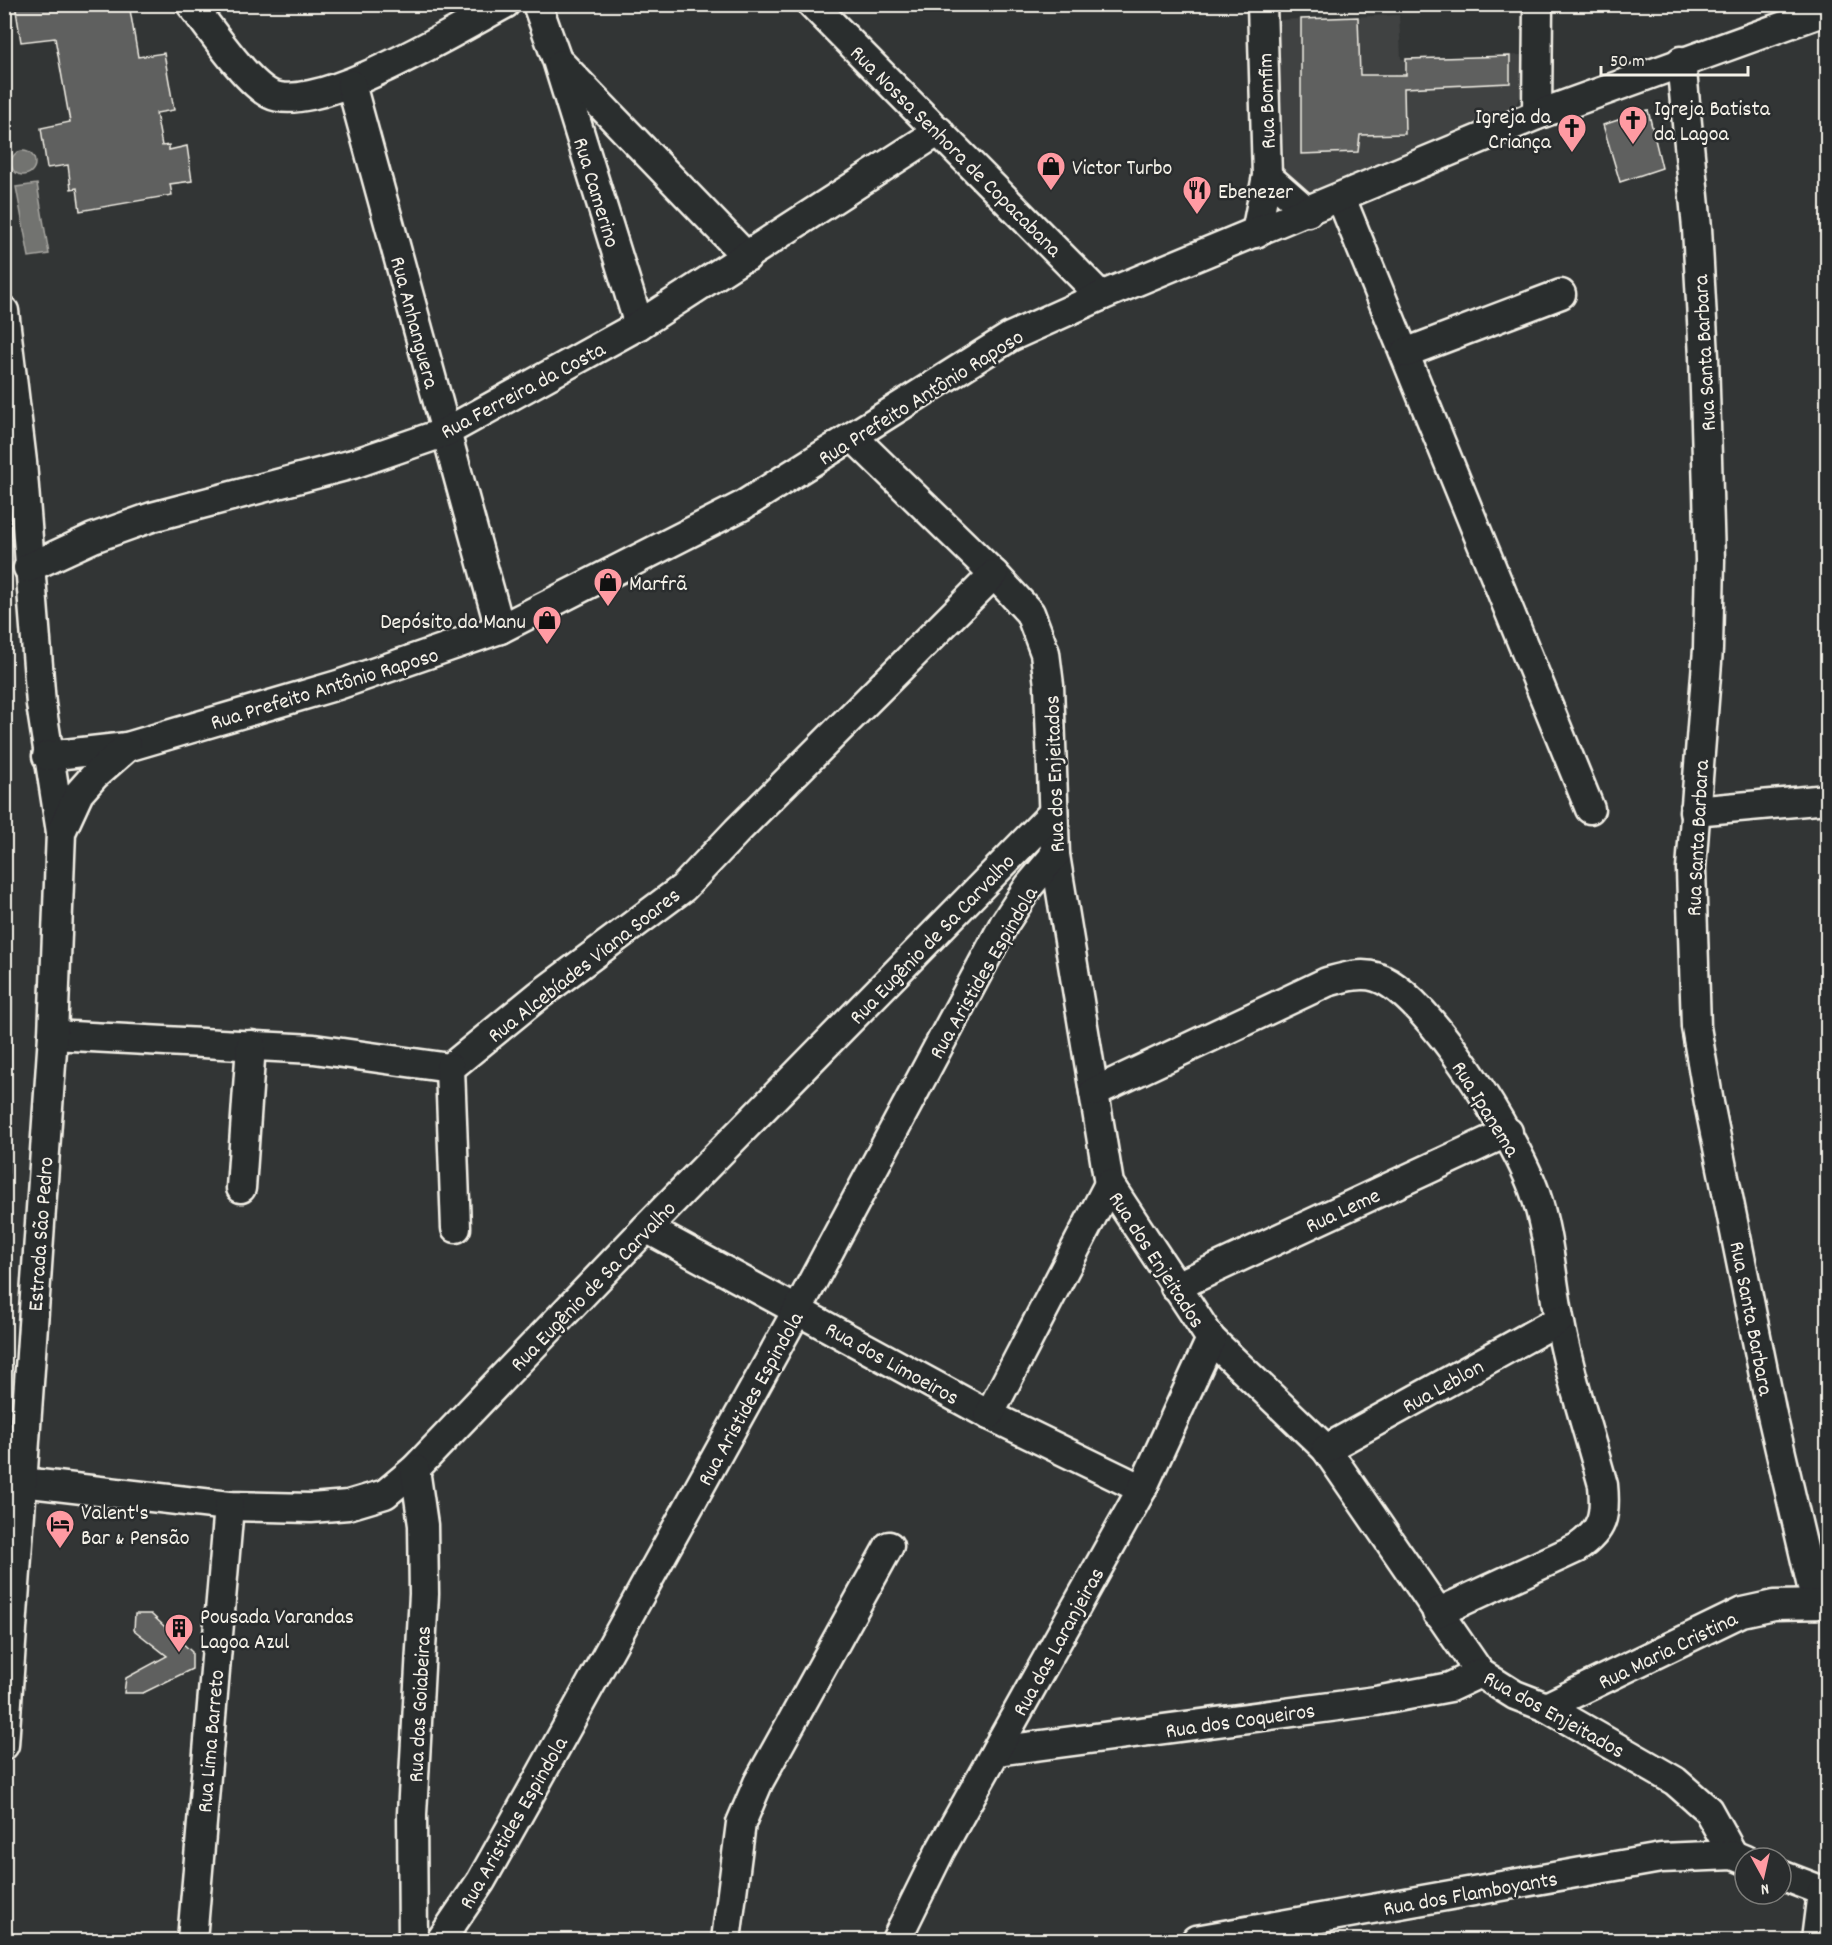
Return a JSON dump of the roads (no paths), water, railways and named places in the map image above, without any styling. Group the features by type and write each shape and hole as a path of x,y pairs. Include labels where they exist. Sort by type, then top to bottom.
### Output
{"street":[{"path":"191,4 253,81 269,94 287,100 308,97 351,84 505,4"},
{"name":"Rua Camerino","path":"537,4 557,60 639,325"},
{"name":"Rua Nossa Senhora de Copacabana","path":"812,4 1101,296"},
{"name":"Rua Bomfim","path":"1256,233 1267,176 1262,4"},
{"path":"1537,116 1538,4"},
{"name":"Rua Prefeito Antônio Raposo","path":"47,756 127,747 349,682 500,629 742,506 853,437 963,364 1010,337 1101,296 1537,116 1681,61 1827,10"},
{"name":"Rua Camerino","path":"557,60 747,257"},
{"name":"Rua Santa Barbara","path":"1681,61 1697,228 1704,357 1710,560 1708,660 1694,811 1691,925 1696,1027 1709,1103 1770,1404 1822,1604"},
{"name":"Rua Anhanguera","path":"351,84 500,629"},
{"name":"Rua Ferreira da Costa","path":"28,568 93,538 152,517 353,464 446,432 639,325 747,257 939,130"},
{"path":"1267,176 1308,212"},
{"path":"1341,198 1590,809"},
{"path":"1405,353 1561,294"},
{"path":"4,311 20,450 28,568 47,756 61,832"},
{"name":"Rua dos Enjeitados","path":"853,437 994,574 1030,614 1045,653 1049,685 1055,855 1109,1184 1211,1339 1326,1449 1480,1673 1515,1695 1546,1707 1675,1781 1708,1810 1733,1849"},
{"name":"Rua Alcebíades Viana Soares","path":"450,1068 538,996 683,888 736,831 994,574"},
{"name":"Estrada São Pedro","path":"4,1745 53,1035 61,832 79,793 95,775 127,747"},
{"path":"1694,811 1827,799"},
{"name":"Rua Eugênio de Sa Carvalho","path":"22,1482 229,1506 311,1508 348,1505 385,1494 415,1469 646,1228 1053,813"},
{"name":"Rua Aristides Espindola","path":"441,1941 481,1881 798,1309 1004,924 1029,885 1055,855"},
{"name":"Rua Ipanema","path":"1094,1092 1327,982 1354,975 1376,976 1407,997 1436,1028 1508,1132 1535,1193 1548,1247 1559,1320 1603,1485 1605,1504 1602,1521 1594,1536 1577,1548 1437,1613"},
{"path":"53,1035 314,1049 450,1068 456,1228"},
{"path":"241,1188 251,1045"},
{"name":"Rua Leme","path":"1175,1287 1508,1132"},
{"path":"989,1415 1109,1184"},
{"name":"Rua dos Limoeiros","path":"646,1228 989,1415 1142,1489"},
{"name":"Rua Leblon","path":"1326,1449 1559,1320"},
{"name":"Rua das Laranjeiras","path":"896,1941 940,1851 1142,1489 1211,1339"},
{"name":"Rua das Goiabeiras","path":"412,1941 412,1814 424,1594 423,1525 415,1469"},
{"name":"Rua Lima Barreto","path":"192,1941 229,1506"},
{"path":"726,1941 736,1855 745,1813 758,1783 889,1546"},
{"name":"Rua Maria Cristina","path":"1546,1707 1742,1612 1774,1605 1822,1604"},
{"name":"Rua dos Coqueiros","path":"996,1751 1386,1700 1450,1687 1480,1673"},
{"name":"Rua dos Flamboyants","path":"1196,1941 1661,1858 1733,1858"},
{"path":"1793,1880 1825,1892 1816,1941"}],"place":[{"name":"Igreja Batista da Lagoa","path":"1633,146"},
{"name":"Igreja da Criança","path":"1572,154"},
{"name":"Victor Turbo","path":"1051,192"},
{"name":"Ebenezer","path":"1197,216"},
{"name":"Marfrã","path":"608,608"},
{"name":"Depósito da Manu","path":"547,646"},
{"name":"Valent's Bar & Pensão","path":"60,1550"},
{"name":"Pousada Varandas Lagoa Azul","path":"179,1654"}]}
